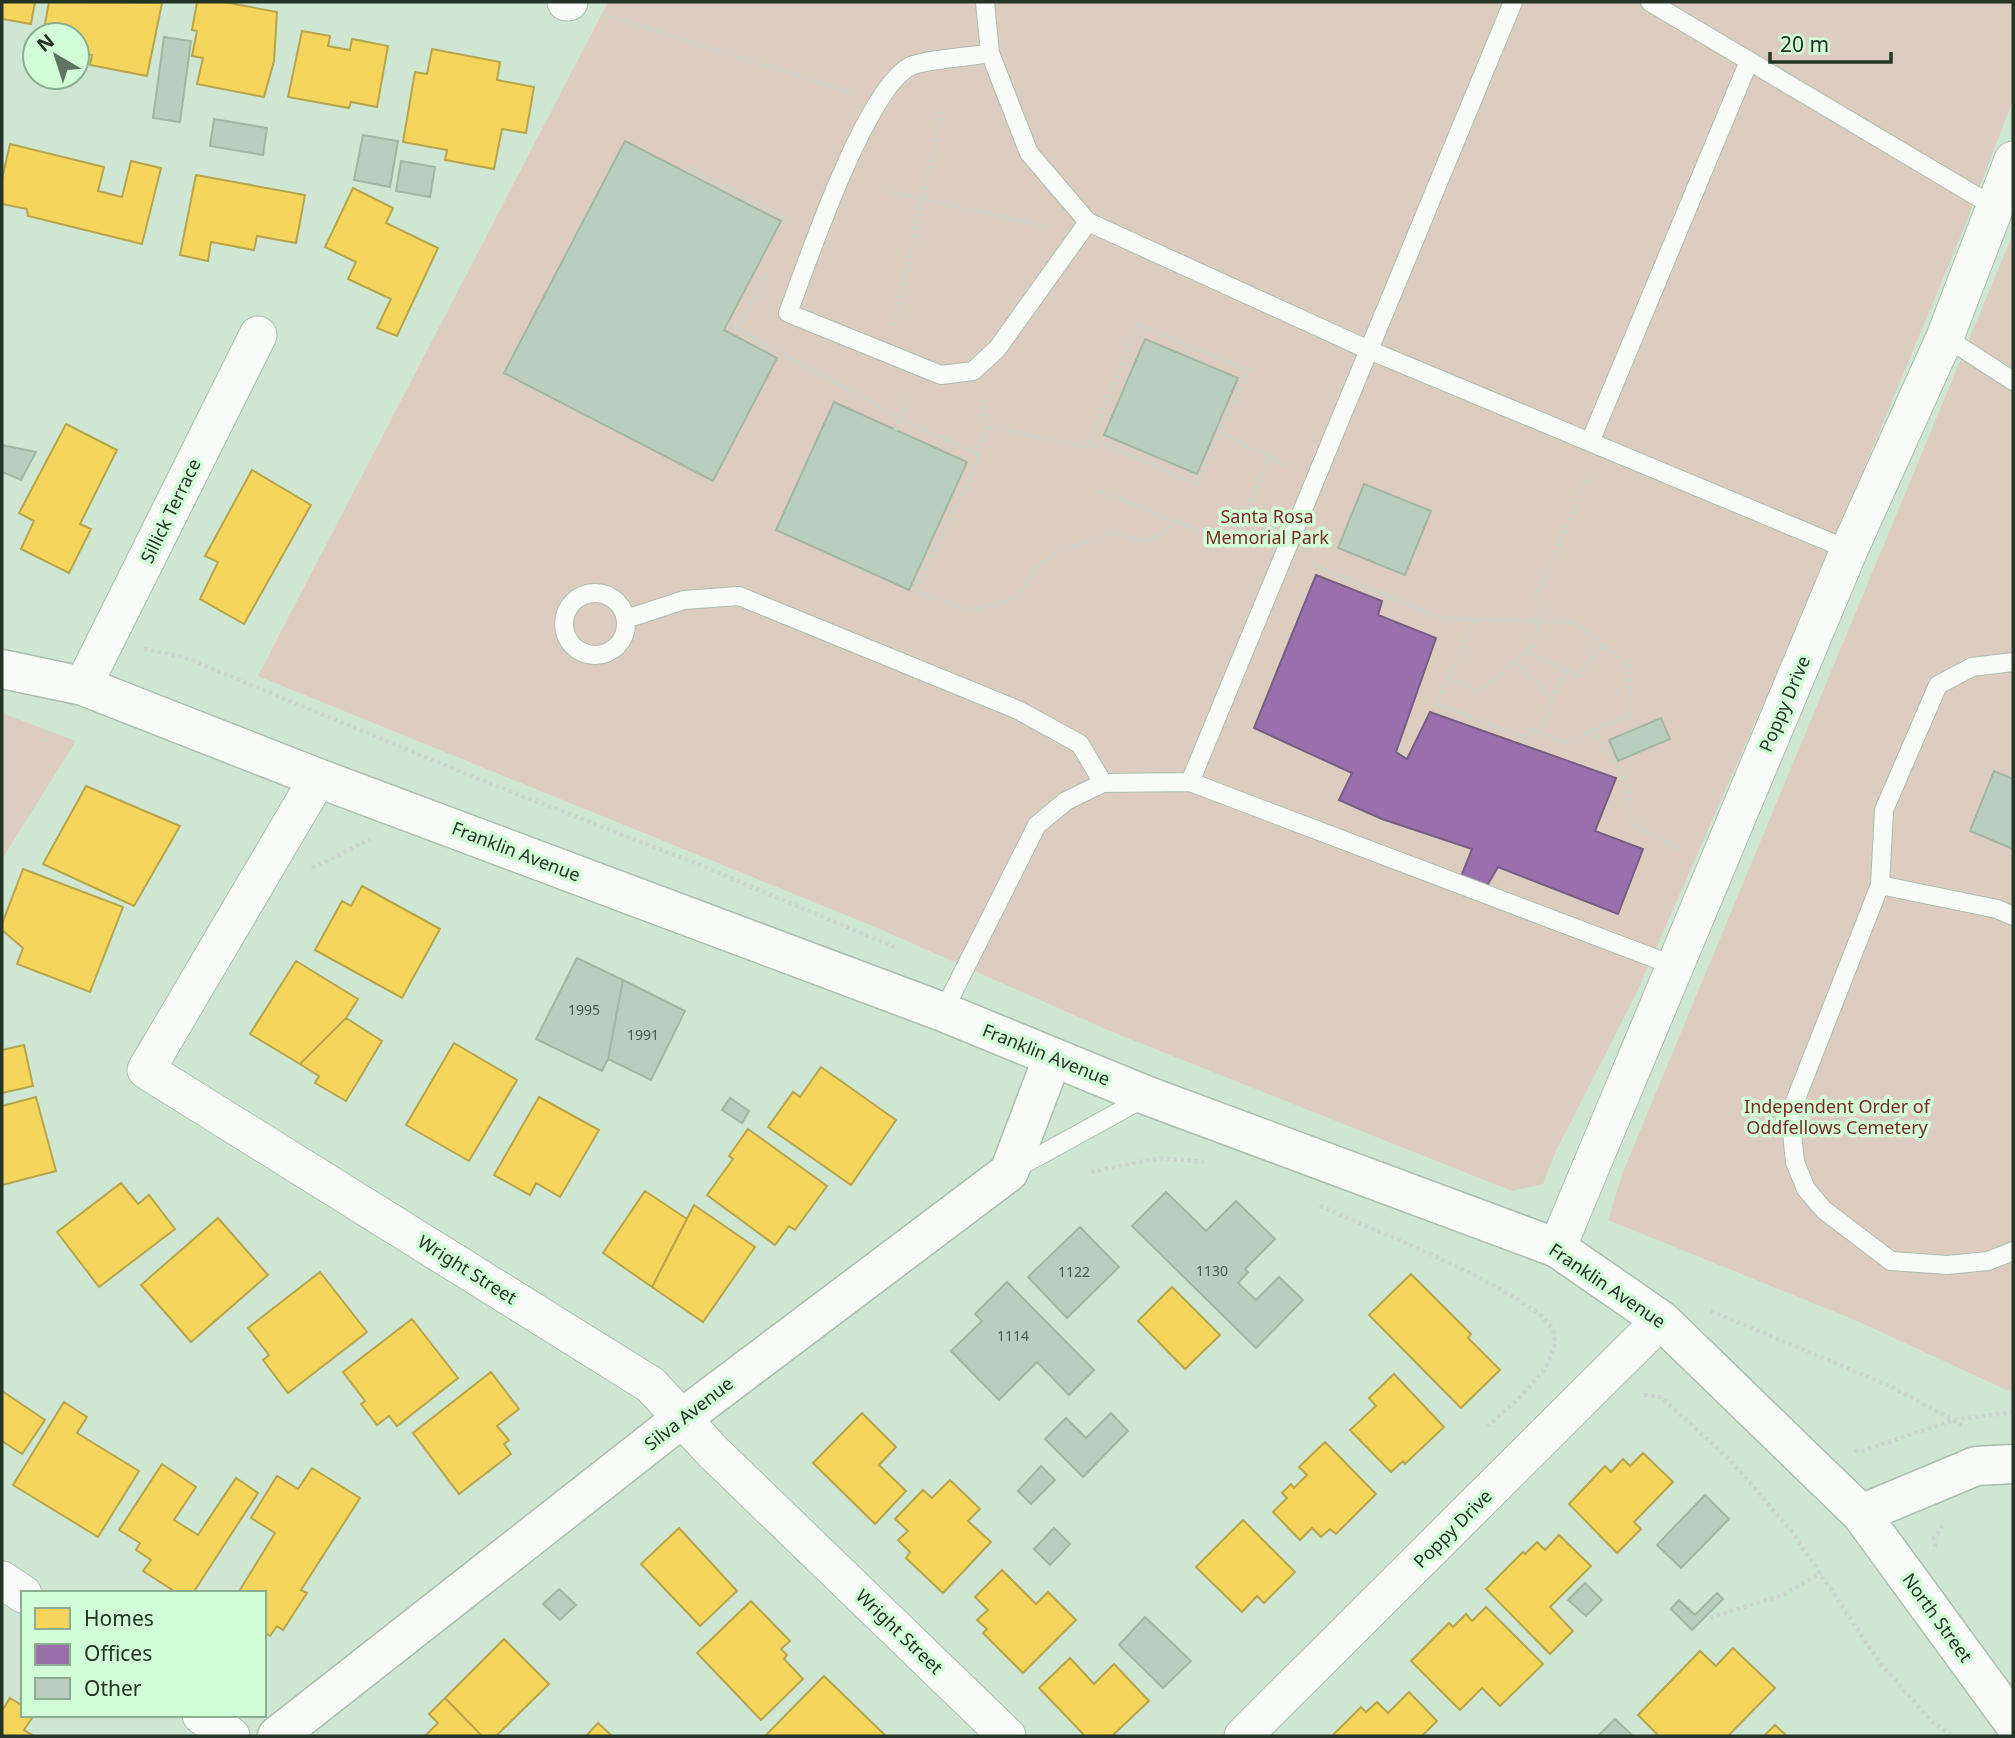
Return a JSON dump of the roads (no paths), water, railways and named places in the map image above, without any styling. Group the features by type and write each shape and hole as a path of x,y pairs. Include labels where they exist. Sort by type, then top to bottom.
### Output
{"main road":[{"name":"Franklin Avenue","path":"2,668 83,687 943,1012 1052,1059 1148,1096 1557,1248 1661,1320 1861,1514"},
{"path":"1009,1172 1052,1059"},
{"name":"Silva Avenue","path":"277,1736 681,1419 1009,1172"},
{"path":"1861,1514 1976,1466 2013,1464"},
{"name":"North Street","path":"1861,1514 2013,1722"}],"street":[{"name":"Poppy Drive","path":"1557,1248 1849,550 1945,337 1993,206 2013,160"},
{"name":"Sillick Terrace","path":"83,687 258,335"},
{"name":"Wright Street","path":"318,778 146,1070 651,1384 681,1419 1007,1736"},
{"name":"Poppy Drive","path":"1243,1736 1661,1320"},
{"path":"2,1580 21,1593"},
{"path":"204,1717 231,1736"}],"lane":[{"path":"985,2 990,53 1029,153 1084,228 1368,350 1849,550"},
{"path":"1190,782 1513,2"},
{"path":"1650,2 1993,206"},
{"path":"990,53 910,66 876,101 848,160 788,313 941,375 973,372 997,349 1084,228"},
{"path":"1590,442 1749,61"},
{"path":"1945,337 2013,381"},
{"path":"625,619 684,600 739,596 1018,710 1080,744 1103,783"},
{"path":"2013,662 1972,667 1938,685 1884,810 1880,885 1790,1114 1795,1162 1806,1189 1824,1210 1891,1261 1947,1265 1988,1261 2013,1251"},
{"path":"943,1012 1037,825 1066,801 1103,783 1190,782 1675,966"},
{"path":"1880,885 1997,909 2013,916"},
{"path":"1009,1172 1148,1096"}],"park label":[{"name":"Santa Rosa Memorial Park","path":"1267,527"},
{"name":"Independent Order of Oddfellows Cemetery","path":"1837,1117"}]}
